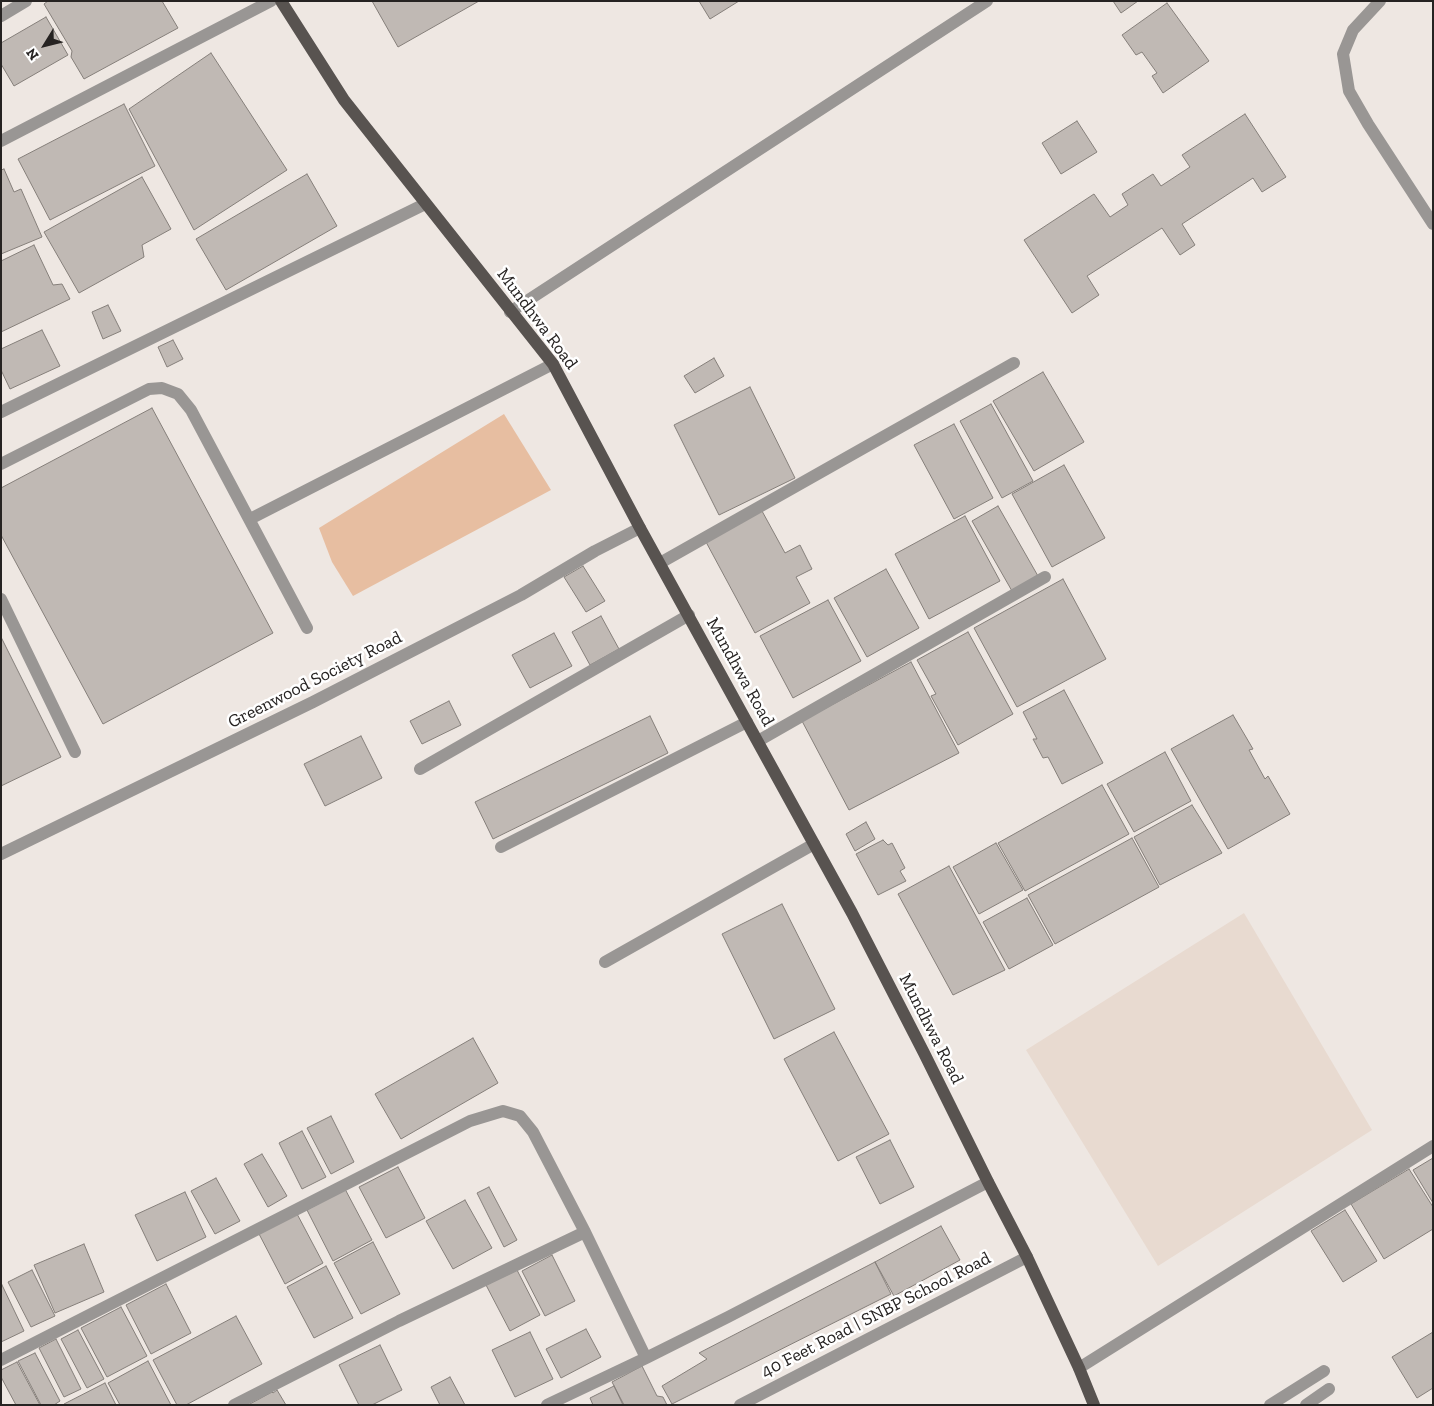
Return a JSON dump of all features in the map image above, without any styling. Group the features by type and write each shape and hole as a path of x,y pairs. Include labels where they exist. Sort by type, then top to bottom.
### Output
{"main road":[{"name":"Mundhwa Road","path":"281,1 344,100 552,364 640,528 852,912 1027,1257 1079,1368 1094,1405"}],"street":[{"path":"1,16 26,1"},
{"path":"1,140 271,1"},
{"path":"510,312 987,1"},
{"path":"1380,1 1353,30 1343,54 1350,91 1368,124 1433,224"},
{"path":"1,412 425,204"},
{"path":"660,563 1014,362"},
{"path":"250,519 552,364"},
{"path":"1,464 149,389 162,388 178,394 191,410 307,628"},
{"name":"Greenwood Society Road","path":"1,854 313,702 521,595 595,551 640,528"},
{"path":"758,741 1045,577"},
{"path":"1,598 75,752"},
{"path":"420,769 688,615"},
{"path":"501,847 747,722"},
{"path":"605,962 814,844"},
{"path":"1,1360 470,1121 502,1111 520,1116 534,1132 646,1358"},
{"path":"1079,1368 1433,1146"},
{"path":"547,1405 646,1358 988,1182"},
{"path":"234,1405 399,1321 585,1232"},
{"name":"40 Feet Road | SNBP School Road","path":"740,1405 1027,1257"},
{"path":"1270,1405 1324,1371"},
{"path":"1306,1405 1329,1389"}],"shaded area":[{"path":"504,414 551,490 353,596 332,562 319,528"},
{"path":"1244,913 1372,1130 1158,1266 1026,1050"}],"building":[{"path":"48,1 162,1 178,28 84,79 71,57 72,51 44,4"},
{"path":"372,1 479,1 398,47"},
{"path":"699,1 739,1 710,19"},
{"path":"1113,1 1138,1 1121,13"},
{"path":"1167,3 1209,61 1163,93 1152,76 1157,73 1142,52 1136,55 1122,35"},
{"path":"46,17 68,55 14,86 1,64 1,43"},
{"path":"211,53 287,170 194,230 129,109"},
{"path":"124,104 155,166 50,220 18,159"},
{"path":"1245,114 1286,177 1262,192 1253,178 1182,224 1195,245 1180,255 1162,228 1087,276 1099,295 1072,313 1024,240 1094,194 1110,217 1128,205 1122,194 1153,174 1161,186 1190,167 1182,155"},
{"path":"1077,121 1097,152 1061,174 1042,143"},
{"path":"4,169 14,192 21,189 42,237 1,254 1,170"},
{"path":"307,174 337,226 226,290 196,239"},
{"path":"142,177 171,229 142,245 144,257 79,293 44,232"},
{"path":"34,245 53,285 62,284 70,299 1,332 1,261"},
{"path":"108,305 121,331 103,339 92,312"},
{"path":"42,330 60,366 10,389 1,370 1,349"},
{"path":"173,340 183,359 167,367 158,347"},
{"path":"714,358 724,376 695,393 684,376"},
{"path":"1043,372 1084,442 1034,471 993,401"},
{"path":"750,387 795,478 719,515 674,425"},
{"path":"991,404 1033,481 1002,498 960,421"},
{"path":"152,408 273,633 103,724 1,535 1,488"},
{"path":"954,424 993,498 954,519 914,445"},
{"path":"1064,465 1105,538 1052,567 1012,494"},
{"path":"998,506 1038,576 1012,591 972,521"},
{"path":"762,511 785,553 800,545 812,569 796,577 810,603 755,633 706,542"},
{"path":"965,516 1000,581 929,619 895,554"},
{"path":"583,566 605,601 586,612 564,577"},
{"path":"886,569 919,628 867,657 834,598"},
{"path":"1063,579 1106,659 1017,707 974,628"},
{"path":"828,600 861,661 793,698 760,636"},
{"path":"601,616 619,649 590,665 572,632"},
{"path":"968,632 1013,714 958,745 931,696 936,694 917,660"},
{"path":"554,633 572,666 530,688 512,655"},
{"path":"1,637 61,757 1,786"},
{"path":"911,662 959,753 849,810 802,721"},
{"path":"1064,690 1103,763 1062,784 1048,757 1043,758 1033,739 1037,739 1023,712"},
{"path":"449,701 461,725 422,744 410,721"},
{"path":"1233,715 1253,749 1249,750 1265,779 1268,776 1290,814 1228,849 1171,749"},
{"path":"650,716 668,753 493,839 475,802"},
{"path":"361,736 382,778 325,806 304,764"},
{"path":"1165,752 1191,801 1134,832 1107,784"},
{"path":"1102,785 1129,834 1025,891 998,843"},
{"path":"1192,805 1222,853 1160,885 1134,837"},
{"path":"866,822 875,839 855,851 846,834"},
{"path":"1132,838 1159,887 1055,944 1028,895"},
{"path":"883,840 888,845 892,843 905,868 900,871 906,881 878,895 856,854"},
{"path":"996,843 1023,890 979,914 953,867"},
{"path":"949,866 1005,970 953,995 898,894"},
{"path":"1027,898 1053,945 1009,969 983,922"},
{"path":"782,904 835,1009 774,1039 722,934"},
{"path":"834,1032 889,1134 838,1161 784,1059"},
{"path":"473,1038 498,1083 401,1139 375,1094"},
{"path":"331,1116 354,1162 331,1174 307,1128"},
{"path":"302,1131 326,1177 302,1189 279,1143"},
{"path":"890,1140 914,1187 880,1204 856,1157"},
{"path":"262,1154 287,1196 268,1207 244,1164"},
{"path":"1433,1158 1433,1203 1413,1170"},
{"path":"398,1167 425,1218 386,1238 359,1187"},
{"path":"1409,1169 1433,1207 1433,1229 1384,1259 1351,1204"},
{"path":"216,1178 240,1221 215,1234 191,1191"},
{"path":"489,1187 517,1240 504,1247 477,1193"},
{"path":"345,1189 372,1240 333,1261 307,1210"},
{"path":"185,1192 206,1237 157,1261 135,1215"},
{"path":"465,1200 492,1248 453,1269 426,1221"},
{"path":"1345,1210 1377,1261 1343,1282 1311,1231"},
{"path":"296,1212 323,1263 285,1284 258,1232"},
{"path":"941,1226 960,1260 894,1296 875,1262"},
{"path":"373,1242 400,1294 361,1314 334,1263"},
{"path":"84,1244 104,1292 55,1313 34,1265"},
{"path":"552,1255 575,1301 545,1316 522,1271"},
{"path":"875,1262 891,1294 672,1404 662,1386 707,1359 699,1353"},
{"path":"326,1266 353,1318 314,1338 287,1287"},
{"path":"32,1270 55,1316 31,1327 8,1282"},
{"path":"517,1270 540,1315 510,1331 486,1285"},
{"path":"166,1284 191,1333 151,1354 126,1305"},
{"path":"1,1286 24,1331 1,1342"},
{"path":"121,1307 147,1356 107,1377 81,1328"},
{"path":"236,1316 262,1364 186,1405 177,1405 153,1360"},
{"path":"586,1329 601,1357 561,1378 546,1349"},
{"path":"78,1330 104,1379 87,1388 61,1339"},
{"path":"530,1332 553,1379 515,1397 492,1350"},
{"path":"1433,1332 1433,1388 1417,1398 1392,1357"},
{"path":"56,1339 81,1389 64,1397 39,1348"},
{"path":"380,1345 402,1390 372,1405 359,1405 339,1365"},
{"path":"35,1353 60,1401 54,1405 41,1405 18,1361"},
{"path":"148,1361 171,1405 120,1405 108,1383"},
{"path":"17,1362 40,1405 16,1405 1,1377 1,1370"},
{"path":"642,1366 657,1396 663,1397 667,1405 624,1405 612,1382"},
{"path":"450,1377 465,1405 440,1405 431,1387"},
{"path":"105,1383 116,1405 64,1404"},
{"path":"614,1386 623,1405 593,1405 590,1398"},
{"path":"277,1390 286,1405 248,1405 273,1393"}]}
